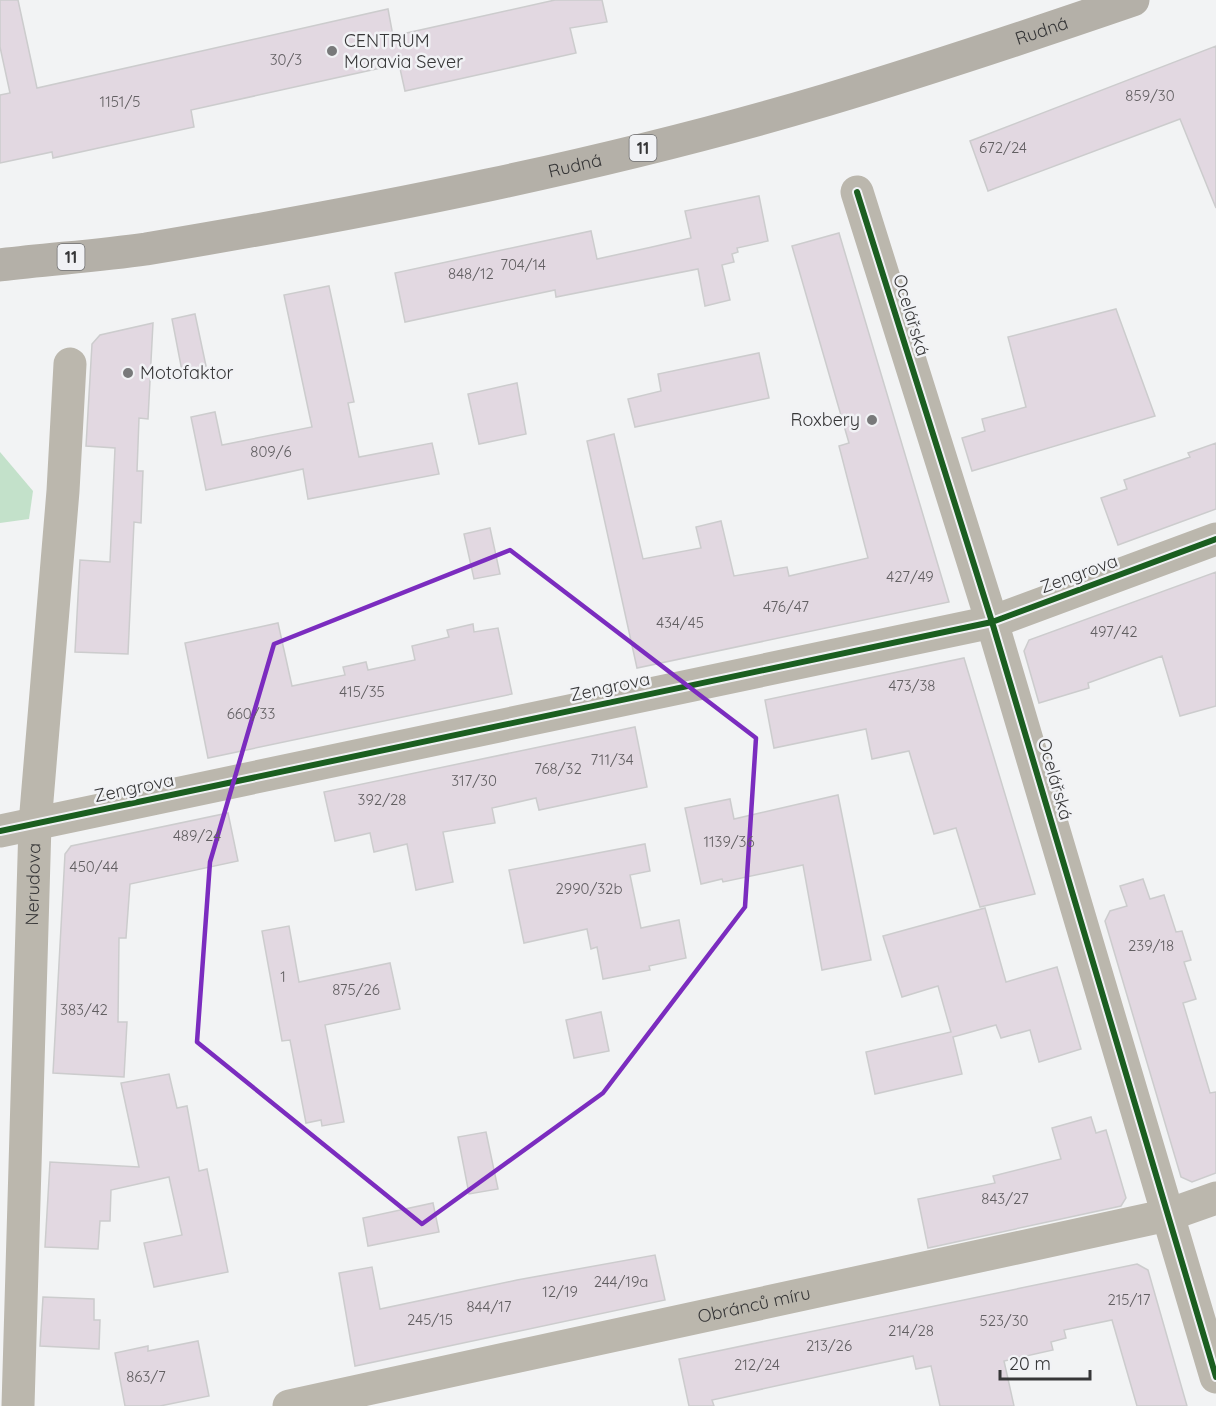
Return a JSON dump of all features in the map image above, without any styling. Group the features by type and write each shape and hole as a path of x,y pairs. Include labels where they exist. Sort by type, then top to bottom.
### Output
{"main road":[{"name":"Rudná","path":"0,265 142,249 332,216 566,168 824,101 994,48 1133,0"}],"street":[{"name":"Ocelářská","path":"857,192 992,622 1216,1377"},
{"name":"Nerudova","path":"18,1406 35,824 63,491 70,364"},
{"name":"Zengrova","path":"0,831 992,622 1216,539"},
{"name":"Obránců míru","path":"290,1406 1168,1215 1216,1198"}],"highlighted area":[{"path":"510,550 756,738 745,907 603,1093 422,1224 197,1042 210,862 274,644"}],"green space":[{"path":"0,452 33,491 29,519 0,523"}],"building":[{"path":"0,0 18,0 37,88 388,9 393,36 555,0 602,0 607,22 570,28 576,53 405,91 399,64 191,110 194,127 53,158 52,152 0,163 0,95 10,93 0,47"},
{"path":"1216,46 1216,208 1180,119 988,191 970,141"},
{"path":"759,196 768,241 737,248 738,252 732,254 734,262 722,265 730,300 705,306 698,269 556,297 555,290 405,322 395,273 591,231 597,259 691,238 685,211"},
{"path":"839,233 949,602 637,668 587,441 614,434 643,559 701,548 696,527 721,521 734,576 787,567 789,576 868,558 839,446 849,443 792,246"},
{"path":"329,286 354,402 348,403 359,457 432,443 439,474 308,499 303,469 206,490 191,417 215,412 222,445 312,427 284,295"},
{"path":"1116,309 1155,416 972,471 962,438 985,431 982,419 1026,407 1008,337"},
{"path":"195,314 206,366 182,371 172,319"},
{"path":"153,323 148,419 139,418 137,471 143,471 141,523 134,522 128,654 75,652 80,560 110,562 115,448 86,446 92,344 100,335"},
{"path":"759,353 769,398 635,427 628,399 661,391 658,374"},
{"path":"517,383 526,434 479,444 468,394"},
{"path":"1216,443 1216,509 1118,545 1101,498 1127,489 1124,480 1190,457 1188,453"},
{"path":"490,528 500,574 474,579 464,534"},
{"path":"1216,572 1216,706 1180,716 1162,656 1088,683 1089,688 1039,703 1024,651 1029,640"},
{"path":"278,623 292,686 345,675 343,667 366,662 368,670 415,660 412,646 449,637 447,630 473,624 474,632 498,628 512,694 208,758 185,643"},
{"path":"964,658 1035,894 980,907 956,828 934,834 909,751 872,759 866,729 774,748 765,700"},
{"path":"635,727 647,787 539,810 536,798 492,808 495,823 443,832 453,882 416,890 407,844 374,852 370,833 335,841 324,792"},
{"path":"838,795 871,960 822,970 803,865 723,882 722,879 701,884 685,808 730,799 734,819"},
{"path":"228,813 238,861 130,884 126,938 119,938 118,1022 127,1022 124,1077 53,1073 65,854 71,846"},
{"path":"645,844 650,871 630,875 641,928 679,920 686,958 649,966 650,970 603,979 597,947 591,949 587,929 524,943 509,870"},
{"path":"1143,879 1150,899 1164,895 1176,932 1182,931 1191,960 1184,962 1196,999 1183,1003 1210,1093 1216,1092 1216,1173 1192,1182 1181,1177 1105,921 1110,911 1127,906 1120,886"},
{"path":"985,908 1006,982 1057,967 1081,1049 1039,1062 1030,1030 1001,1038 996,1025 953,1037 962,1074 875,1094 866,1052 951,1032 938,986 902,997 883,936"},
{"path":"289,926 299,982 390,963 400,1009 325,1025 344,1122 322,1126 321,1120 306,1123 290,1040 282,1041 262,931"},
{"path":"601,1012 609,1051 574,1058 566,1020"},
{"path":"169,1074 177,1108 187,1106 199,1171 207,1169 228,1272 154,1287 144,1243 182,1235 169,1177 111,1190 110,1221 100,1221 98,1249 45,1247 50,1162 139,1167 121,1083"},
{"path":"1091,1117 1096,1133 1106,1130 1126,1198 1121,1206 928,1248 918,1199 995,1183 993,1176 1061,1159 1052,1128"},
{"path":"486,1132 498,1189 469,1194 458,1137"},
{"path":"433,1203 439,1232 368,1246 363,1218"},
{"path":"655,1255 665,1300 355,1366 339,1273 372,1267 380,1309 517,1280"},
{"path":"1137,1264 1148,1270 1187,1406 1137,1406 1112,1320 1064,1330 1066,1338 1051,1342 1053,1350 1004,1361 1014,1406 940,1406 931,1366 916,1369 913,1356 712,1400 714,1406 689,1406 679,1359"},
{"path":"43,1297 94,1299 94,1320 100,1320 99,1349 40,1346"},
{"path":"198,1341 209,1396 160,1406 125,1406 115,1353 148,1346 148,1351"}],"cycle path":[{"path":"857,192 992,622 1216,1377"},
{"path":"0,831 992,622 1216,539"}],"place":[{"name":"CENTRUM Moravia Sever","path":"332,51"},
{"name":"Motofaktor","path":"128,373"},
{"name":"Roxbery","path":"872,420"}]}
